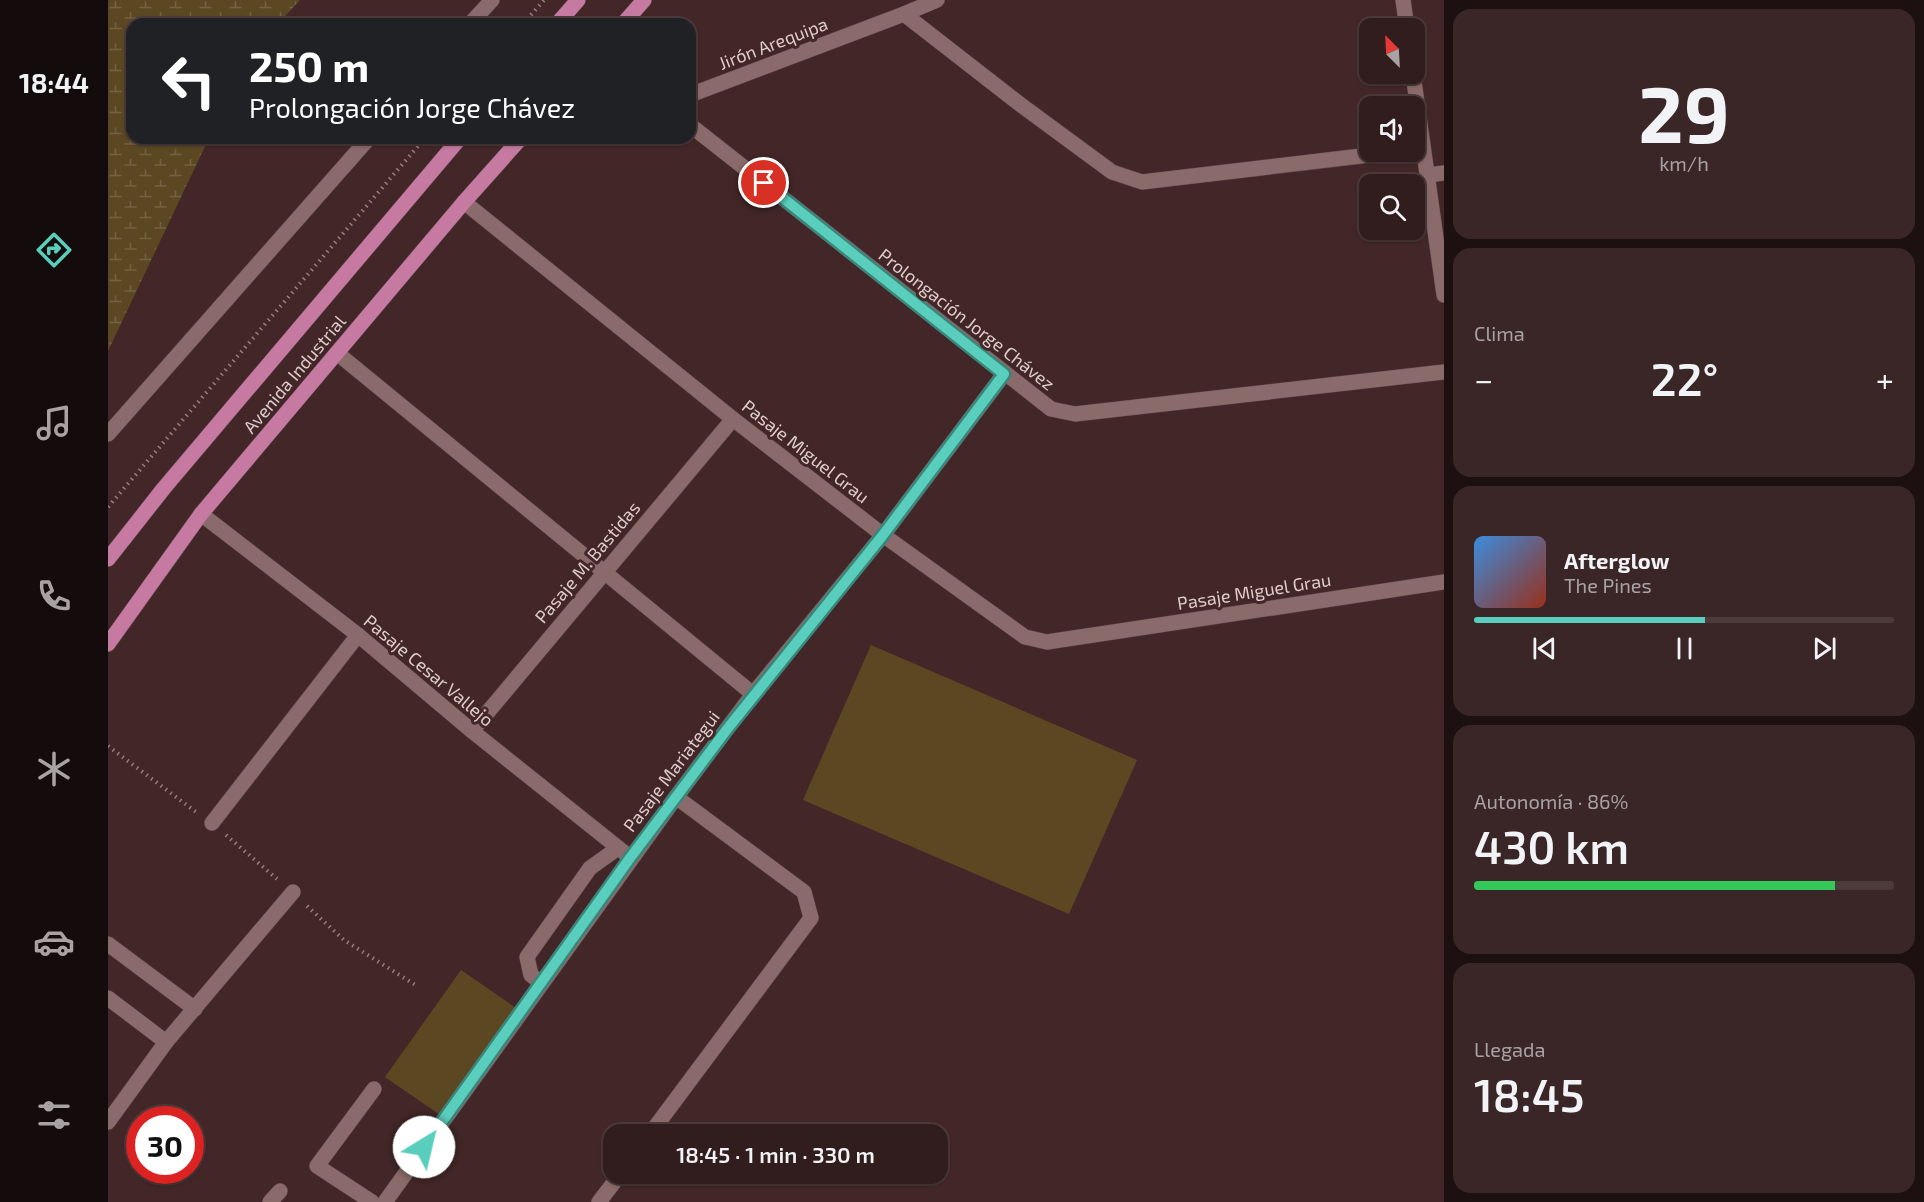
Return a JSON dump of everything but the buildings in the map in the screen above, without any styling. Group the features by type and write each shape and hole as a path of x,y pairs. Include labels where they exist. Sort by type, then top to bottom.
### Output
{"main road":[{"path":"562,18 578,0"},
{"path":"628,18 644,0"},
{"name":"Avenida Industrial","path":"108,559 164,488 455,144"},
{"name":"Avenida Industrial","path":"108,644 201,514 516,144"}],"street":[{"path":"476,18 492,0"},
{"name":"Jirón Arequipa","path":"696,93 937,0"},
{"path":"1403,0 1406,18"},
{"path":"904,14 1112,172 1142,182 1359,156"},
{"name":"Prolongación Jorge Chávez","path":"696,130 1051,409 1075,414 1444,372"},
{"path":"108,434 364,144"},
{"path":"1424,162 1428,175 1444,295"},
{"path":"1428,175 1444,173"},
{"name":"Pasaje Miguel Grau","path":"464,202 733,419 883,535 1025,637 1047,642 1444,582"},
{"path":"338,353 753,694"},
{"name":"Pasaje Mariategui","path":"385,1202 630,858 753,694 883,535 1004,374"},
{"name":"Pasaje M. Bastidas","path":"472,731 733,419"},
{"name":"Pasaje Cesar Vallejo","path":"201,514 358,635 472,731 630,858"},
{"path":"212,823 358,635"},
{"path":"657,1124 811,918 804,892 676,797"},
{"path":"541,983 531,975 527,957 590,868 618,848"},
{"path":"108,1122 166,1042 293,892"},
{"path":"108,944 195,1009"},
{"path":"108,998 166,1042"},
{"path":"372,1202 317,1166 374,1089"},
{"path":"600,1201 613,1184"}],"path":[{"path":"528,18 544,0"},
{"path":"108,507 420,144"},
{"path":"108,746 212,823 293,892 344,940 417,986"}],"green space":[{"path":"108,0 300,0 284,18 126,18 126,144 206,144 108,351"},
{"path":"871,645 1137,760 1069,914 803,800"},
{"path":"461,970 519,1010 443,1117 385,1077"}],"route":[{"path":"424,1147 630,858 753,694 883,535 1004,374 764,183"}]}
